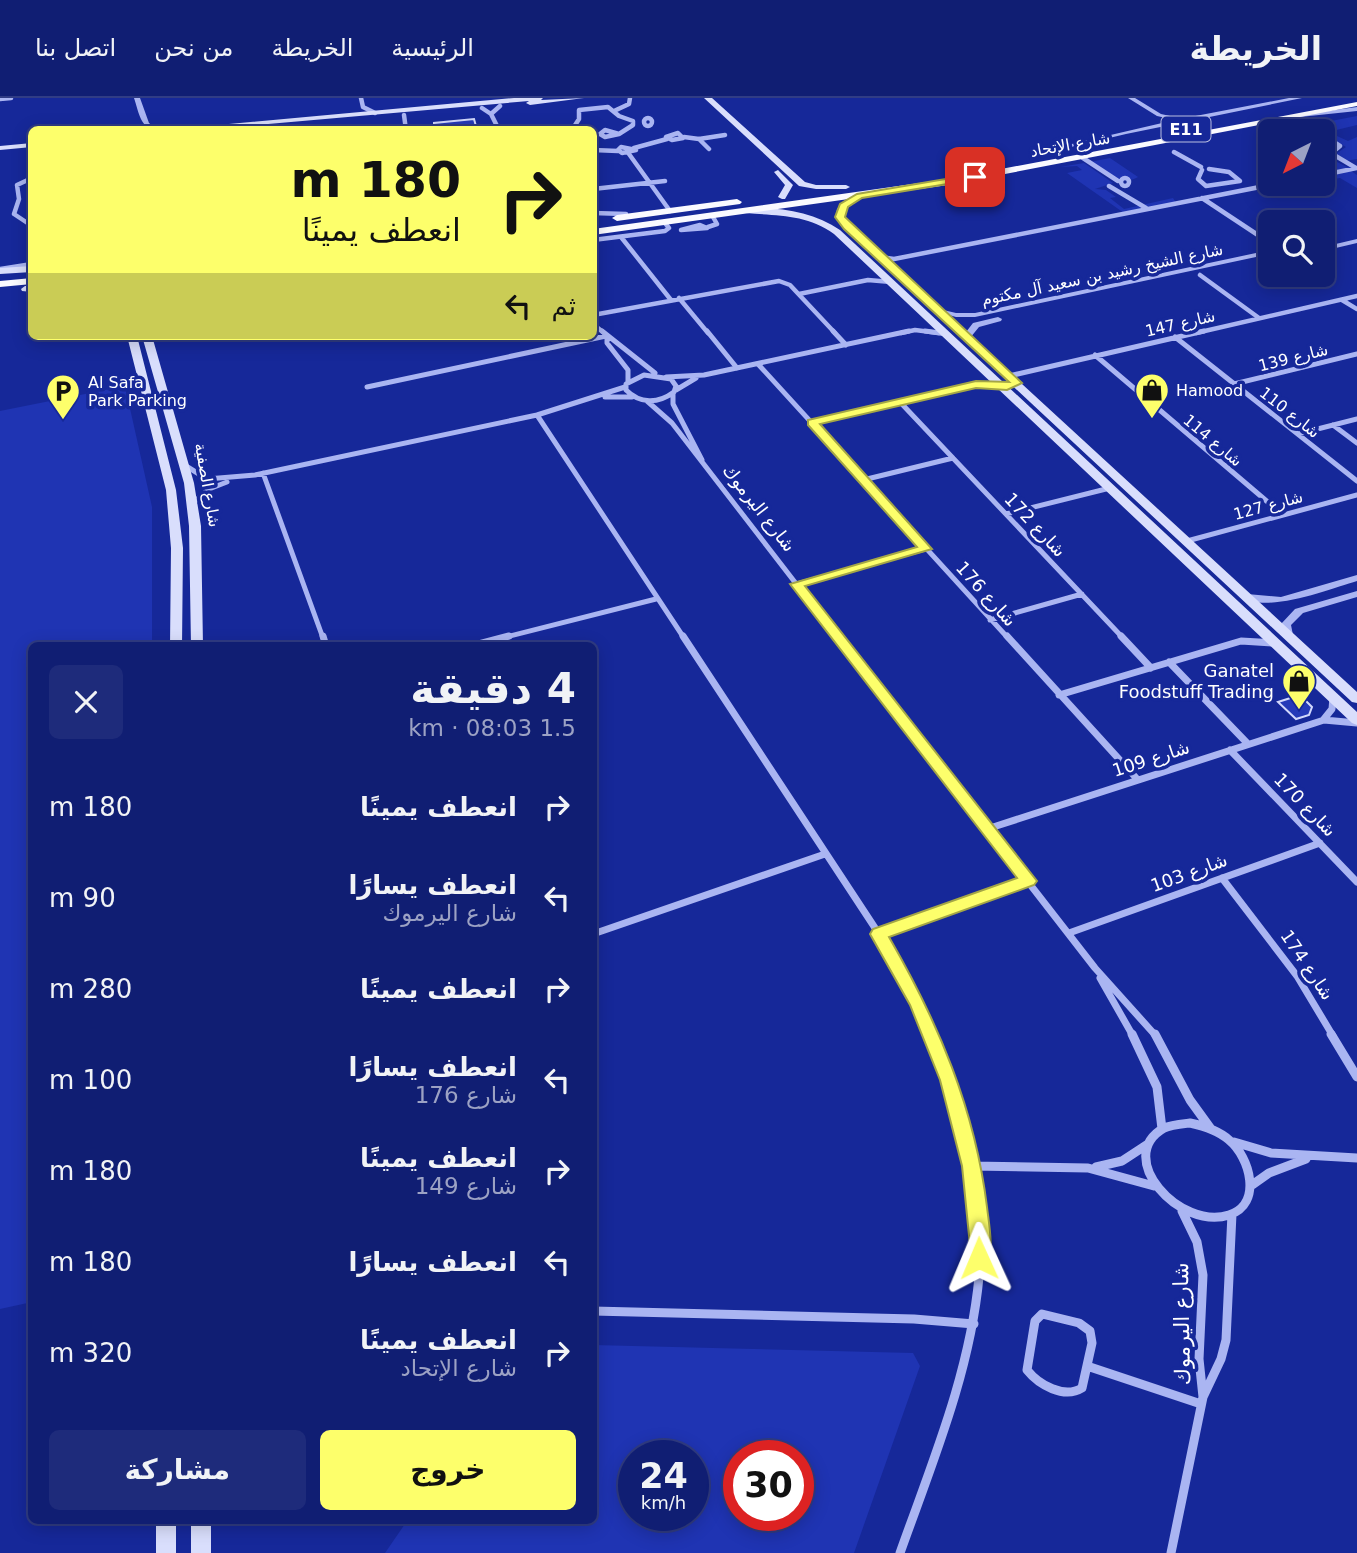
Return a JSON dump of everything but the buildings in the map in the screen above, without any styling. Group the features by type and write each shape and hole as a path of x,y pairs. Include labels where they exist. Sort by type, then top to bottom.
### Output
{"highway":[{"path":"1268,114 1334,98"},
{"name":"شارع الإتحاد","path":"597,220 846,187 1050,154 1357,98"},
{"name":"شارع الإتحاد","path":"597,232 666,226 746,211 860,196 1083,158 1333,109 1357,107"},
{"path":"0,279 28,276"},
{"path":"0,284 28,287"},
{"path":"0,291 28,287"}],"main road":[{"path":"217,126 539,98"},
{"path":"268,126 580,98"},
{"path":"708,98 802,184 846,187"},
{"path":"698,99 788,182 782,197"},
{"path":"303,123 324,118"},
{"path":"268,126 292,120"},
{"path":"0,146 28,143"},
{"path":"842,221 841,209 860,196"},
{"path":"746,211 825,214 842,221 934,314 947,334 988,372 1010,382 1357,699"},
{"path":"825,214 886,263 892,282 967,337 1110,488 1333,697 1350,708 1357,721"},
{"path":"0,270 28,266"},
{"path":"133,340 171,490 177,548 176,642"},
{"name":"شارع الصفية","path":"148,340 186,466 192,503 197,642"},
{"path":"1154,528 1160,522 1169,525"},
{"path":"166,1524 166,1553"},
{"path":"201,1524 201,1553"}],"street":[{"path":"0,100 11,98"},
{"path":"137,98 143,126"},
{"path":"361,98 363,107"},
{"path":"614,111 629,104 630,98"},
{"path":"1130,98 1159,115 1184,121"},
{"name":"شارع الإتحاد","path":"1050,154 1067,146 1160,125 1299,98"},
{"path":"491,114 500,106"},
{"path":"574,126 581,108 602,106 633,121 633,125"},
{"path":"363,107 375,113"},
{"path":"352,115 363,107"},
{"name":"شارع الإتحاد","path":"1300,115 1357,107"},
{"path":"482,108 491,114 497,126"},
{"path":"404,115 405,126"},
{"path":"1159,115 1160,125"},
{"path":"613,137 633,125 644,124"},
{"path":"601,135 608,130 619,134"},
{"path":"597,134 613,137 623,147 634,148 667,139 666,136 672,133 699,139 725,135"},
{"path":"699,139 709,149"},
{"path":"618,151 623,147"},
{"path":"629,154 635,151 634,148"},
{"path":"597,150 629,154 670,211"},
{"path":"1174,152 1202,169 1227,172 1241,180 1229,184 1203,185 1197,177 1202,169"},
{"path":"1335,155 1357,168 1335,173"},
{"path":"1083,158 1120,182 1099,188"},
{"path":"28,180 18,185 19,199 14,214 28,223"},
{"path":"597,189 665,181"},
{"path":"1229,184 1239,190"},
{"path":"1109,186 1147,209"},
{"path":"868,280 886,263 1258,187"},
{"path":"1202,198 1258,235"},
{"path":"597,213 648,214"},
{"path":"597,240 621,237 666,226 681,230 708,227 717,224 713,217"},
{"path":"1335,240 1357,233"},
{"path":"621,237 671,300"},
{"path":"1335,246 1357,241"},
{"name":"شارع الشيخ رشيد بن سعيد آل مكتوم","path":"967,337 975,325 994,315 1258,255"},
{"name":"شارع الشيخ رشيد بن سعيد آل مكتوم","path":"934,314 994,315 1258,263"},
{"path":"1200,275 1259,318"},
{"path":"597,314 774,280 787,283 846,345"},
{"path":"799,294 868,280 892,282"},
{"name":"شارع 147","path":"976,384 1010,382 1095,355 1357,296"},
{"path":"679,298 737,368"},
{"path":"1342,300 1357,309"},
{"path":"192,503 217,486 255,475 537,415 594,399 644,374 666,377 704,375 758,364 915,330 934,314"},
{"path":"597,328 606,337 618,341 643,366 659,375"},
{"path":"915,330 947,334"},
{"path":"606,337 607,343 628,370 627,384 632,397"},
{"path":"597,339 606,337"},
{"name":"شارع 110","path":"1175,337 1357,481"},
{"path":"367,387 592,340"},
{"name":"شارع 139","path":"1234,384 1357,354"},
{"name":"شارع 114","path":"1095,355 1283,515"},
{"name":"شارع 176","path":"758,364 1138,780"},
{"path":"812,422 976,384 988,372"},
{"path":"594,399 632,397 647,401 662,400 704,375"},
{"name":"شارع اليرموك","path":"666,377 674,382 673,404 705,467"},
{"name":"شارع اليرموك","path":"647,401 662,411 684,444 797,584 1095,968 1161,1041 1190,1100 1211,1129"},
{"name":"شارع 172","path":"900,402 1151,668"},
{"path":"537,415 879,934 918,1002 950,1080 972,1166 979,1227 978,1291 974,1324 954,1397 900,1553"},
{"path":"1298,434 1357,419"},
{"path":"1333,425 1357,443"},
{"path":"863,480 953,458"},
{"path":"186,466 207,479 255,475"},
{"path":"263,473 325,642"},
{"path":"1006,514 1110,488"},
{"name":"شارع 127","path":"1187,541 1357,495"},
{"path":"797,584 925,549"},
{"path":"1247,597 1281,600 1357,578"},
{"path":"1325,587 1328,594 1337,599"},
{"path":"990,620 1082,594"},
{"path":"1288,635 1286,624 1293,614 1357,594"},
{"path":"487,642 656,599"},
{"path":"1241,640 1249,632 1251,621"},
{"path":"1059,695 1241,640 1276,644"},
{"path":"1169,662 1248,744"},
{"path":"1324,719 1332,709 1333,697"},
{"name":"شارع 109","path":"987,829 1324,719 1357,721"},
{"name":"شارع 170","path":"1230,750 1357,882"},
{"name":"شارع 103","path":"1069,933 1320,843"},
{"path":"597,933 825,854"},
{"name":"شارع 174","path":"1222,878 1297,976 1357,1077"},
{"path":"879,934 1028,881"},
{"name":"شارع اليرموك","path":"1095,968 1156,1079 1161,1096 1162,1129"},
{"path":"972,1166 1088,1168 1122,1161 1149,1144 1162,1129 1190,1123 1271,1153 1357,1158"},
{"path":"1230,1140 1246,1161 1252,1185"},
{"path":"1149,1144 1146,1164 1155,1186 1182,1211 1208,1218 1232,1214 1242,1207 1252,1185 1269,1173 1313,1157"},
{"path":"1088,1168 1155,1186"},
{"name":"شارع اليرموك","path":"1182,1211 1201,1258 1199,1371 1202,1400"},
{"name":"شارع اليرموك","path":"1171,1553 1202,1400 1221,1359 1226,1340 1232,1214"},
{"path":"597,1311 914,1319 974,1324"},
{"path":"1047,1313 1085,1326 1092,1337 1087,1366 1082,1388 1072,1393 1030,1376 1026,1365 1037,1317 1047,1313"},
{"path":"1087,1366 1202,1400"}],"shaded area":[{"path":"1357,116 1357,125 1335,130 1335,120"},
{"path":"1335,135 1348,141 1357,137 1357,159 1345,161 1335,156 1346,147 1335,141"},
{"path":"1110,158 1138,177 1132,180 1119,179 1090,162"},
{"path":"1335,161 1347,167 1357,165 1348,169 1357,175 1357,188 1340,178 1335,179"},
{"path":"1084,163 1113,183 1095,189 1106,190 1116,197 1110,198 1124,209 1173,198 1176,203 1124,213 1067,173 1082,170 1077,166 1060,167"},
{"path":"125,386 152,507 152,642 28,642 28,1303 0,1309 0,411"},
{"path":"597,1345 913,1353 920,1366 854,1553 385,1553 405,1524 597,1524"}],"place":[{"name":"Hamood","path":"1152,420"},
{"name":"Al Safa Park Parking","path":"63,421"},
{"name":"Ganatel Foodstuff Trading","path":"1299,711"}],"route":[{"path":"975,177 860,196 841,209 840,217 847,227 1017,383 1007,386 976,384 812,422 925,549 797,584 1028,881 879,934 918,1002 950,1080 972,1166 979,1227 979,1258"}]}
